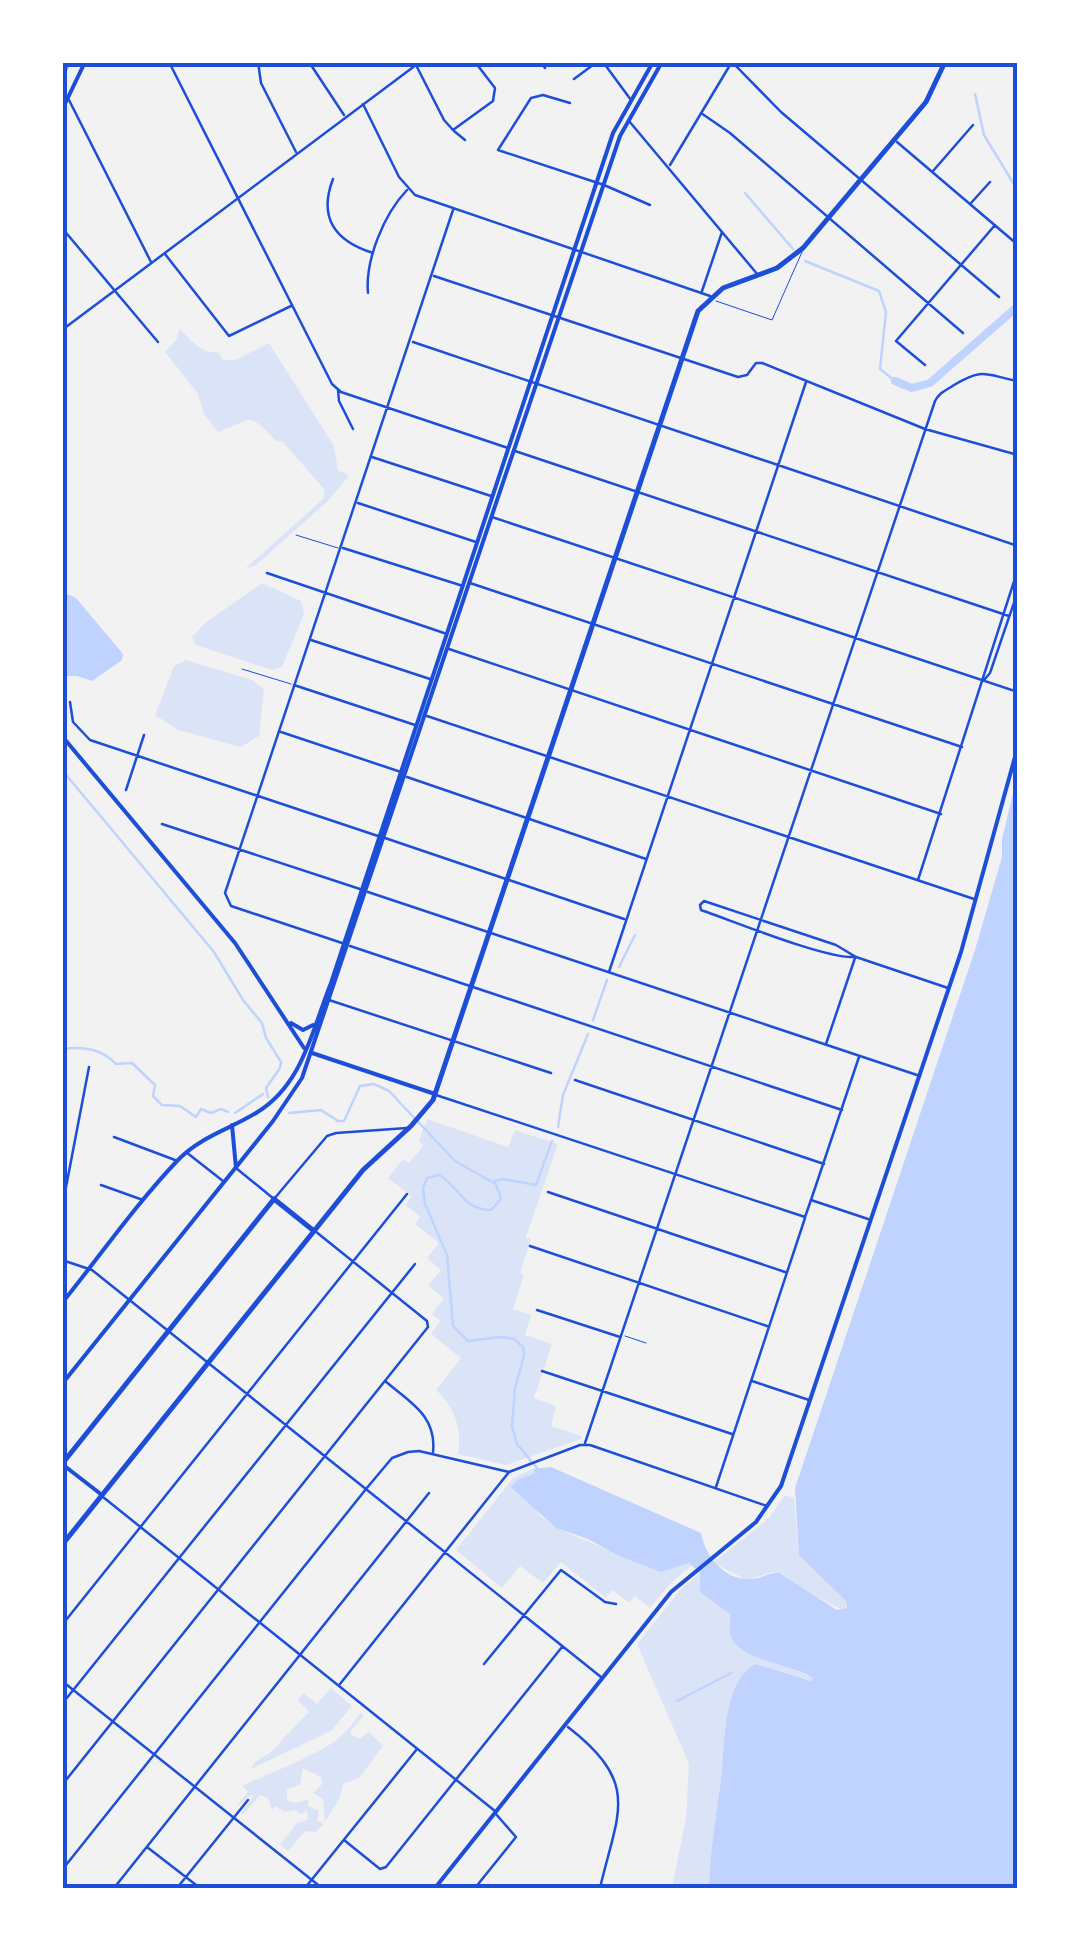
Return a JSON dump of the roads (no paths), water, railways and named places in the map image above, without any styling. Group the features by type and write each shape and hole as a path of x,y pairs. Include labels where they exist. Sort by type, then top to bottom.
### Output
{"main road":[{"path":"62,110 85,62"},
{"path":"62,1384 294,1092 419,727 491,496 616,125 653,62"},
{"path":"423,714 604,185 628,120 662,62"},
{"path":"62,1545 363,1170 420,1117 435,1094 692,324 709,297 730,284 786,263 803,248 926,102 945,62"},
{"path":"62,736 204,902 309,1052 435,1094"},
{"path":"435,1888 671,1592 751,1526 786,1475 949,988 1018,746"},
{"path":"62,1303 176,1161 280,1095 309,1052 316,1021 328,999"},
{"path":"288,1022 306,1030 316,1021"},
{"path":"232,1125 236,1168"},
{"path":"102,1496 62,1464 168,1331 274,1199 314,1230"}],"street":[{"path":"169,62 326,374 338,390 353,429"},
{"path":"258,62 261,83 297,154"},
{"path":"309,62 346,117"},
{"path":"453,130 493,101 495,88 475,62"},
{"path":"540,62 545,68"},
{"path":"574,80 597,62"},
{"path":"603,62 631,100"},
{"path":"670,166 732,62 783,114 999,297"},
{"path":"62,330 418,64 444,120 465,140"},
{"path":"1018,84 1018,106"},
{"path":"570,103 543,95 531,98 498,150 604,185 650,205"},
{"path":"68,98 151,264"},
{"path":"363,104 407,189 424,200 709,297"},
{"path":"702,113 964,333"},
{"path":"628,120 758,275"},
{"path":"932,172 973,126"},
{"path":"894,140 1018,245"},
{"path":"333,179 327,209 337,232 356,248 374,254"},
{"path":"970,204 990,182"},
{"path":"368,293 366,280 391,208 407,189"},
{"path":"453,210 225,894 228,904 842,1110"},
{"path":"925,366 896,341 995,225"},
{"path":"62,228 158,342"},
{"path":"702,293 722,231"},
{"path":"164,254 229,336 292,305"},
{"path":"432,275 741,377 760,362 925,429 1018,455"},
{"path":"410,341 1018,546"},
{"path":"584,1444 939,394 968,375 983,372 1018,381"},
{"path":"609,972 807,381"},
{"path":"338,390 1009,616"},
{"path":"371,457 491,496"},
{"path":"356,503 476,542"},
{"path":"485,515 1018,692"},
{"path":"341,548 461,588 470,583 962,747"},
{"path":"918,880 1018,568"},
{"path":"267,573 446,634"},
{"path":"984,680 1018,591"},
{"path":"310,640 432,679"},
{"path":"448,649 940,814"},
{"path":"294,686 419,727"},
{"path":"70,702 73,722 86,738 626,920"},
{"path":"423,714 976,899"},
{"path":"280,731 648,859"},
{"path":"126,790 144,735"},
{"path":"162,824 920,1076"},
{"path":"856,956 842,957 758,930 701,910 701,902 805,934 949,988"},
{"path":"803,944 805,934"},
{"path":"826,1044 856,956"},
{"path":"328,999 551,1073"},
{"path":"716,1487 860,1056"},
{"path":"62,1208 89,1066"},
{"path":"575,1080 824,1164"},
{"path":"435,1094 805,1217"},
{"path":"236,1168 274,1199 332,1134 410,1127"},
{"path":"114,1137 176,1161"},
{"path":"186,1152 224,1182"},
{"path":"101,1185 144,1201"},
{"path":"548,1192 786,1272"},
{"path":"62,1625 406,1194"},
{"path":"811,1200 871,1221"},
{"path":"62,1785 428,1327 428,1323 314,1230"},
{"path":"530,1246 769,1327"},
{"path":"62,1260 90,1268 602,1678"},
{"path":"62,1704 415,1264"},
{"path":"537,1310 622,1336"},
{"path":"542,1371 734,1434"},
{"path":"385,1381 428,1418 434,1434 433,1454"},
{"path":"752,1381 811,1400"},
{"path":"62,1870 397,1455 414,1451 509,1472 584,1444 768,1506"},
{"path":"339,1685 509,1472"},
{"path":"114,1888 430,1493"},
{"path":"102,1496 457,1778 495,1813 516,1837 476,1888"},
{"path":"484,1664 559,1572 566,1570 605,1602 616,1604"},
{"path":"344,1840 383,1870 562,1647"},
{"path":"62,1681 322,1888"},
{"path":"565,1725 602,1758 617,1786 619,1814 600,1888"},
{"path":"305,1888 418,1748"},
{"path":"177,1888 248,1800"},
{"path":"147,1847 200,1888"},
{"path":"439,1883 446,1888"}],"lane":[{"path":"709,297 772,320 803,248"},
{"path":"296,535 341,548"},
{"path":"242,669 294,686"},
{"path":"622,1336 646,1343"}],"water":[{"path":"63,595 76,598 123,654 122,660 92,681 63,676"},
{"path":"1017,777 1017,1888 709,1888 727,1720 736,1686 756,1664 811,1681 813,1678 738,1646 731,1636 730,1614 700,1592 700,1573 689,1563 661,1572 619,1556 556,1528 511,1487 517,1480 535,1473 533,1469 551,1467 701,1533 711,1557 731,1575 752,1579 779,1573 837,1610 847,1608 846,1601 799,1555 795,1488 975,950 1002,857 1002,839"}],"waterway":[{"path":"975,94 984,135 1018,191"},
{"path":"745,193 793,249"},
{"path":"805,261 879,291 886,312 880,369 895,381"},
{"path":"895,381 912,388 930,383 1018,306"},
{"path":"62,770 214,952 262,1023 281,1062 266,1088 268,1097"},
{"path":"619,967 635,935"},
{"path":"593,1020 607,980"},
{"path":"558,1127 563,1095 588,1034"},
{"path":"62,1049 92,1050 116,1064 132,1063 155,1085 153,1096 162,1105 180,1106 196,1117 201,1109 228,1112"},
{"path":"289,1113 321,1110 344,1121 360,1086 374,1084 389,1091 455,1161 496,1184 501,1199 491,1210 468,1202 439,1175 427,1178 423,1188 425,1204 447,1255 453,1326 468,1341 501,1337 514,1339 523,1347 512,1426 517,1444 537,1468"},
{"path":"235,1113 263,1094"},
{"path":"495,1181 536,1185 552,1141"},
{"path":"677,1701 731,1673"}],"railway":[{"path":"62,78 70,62"}]}
